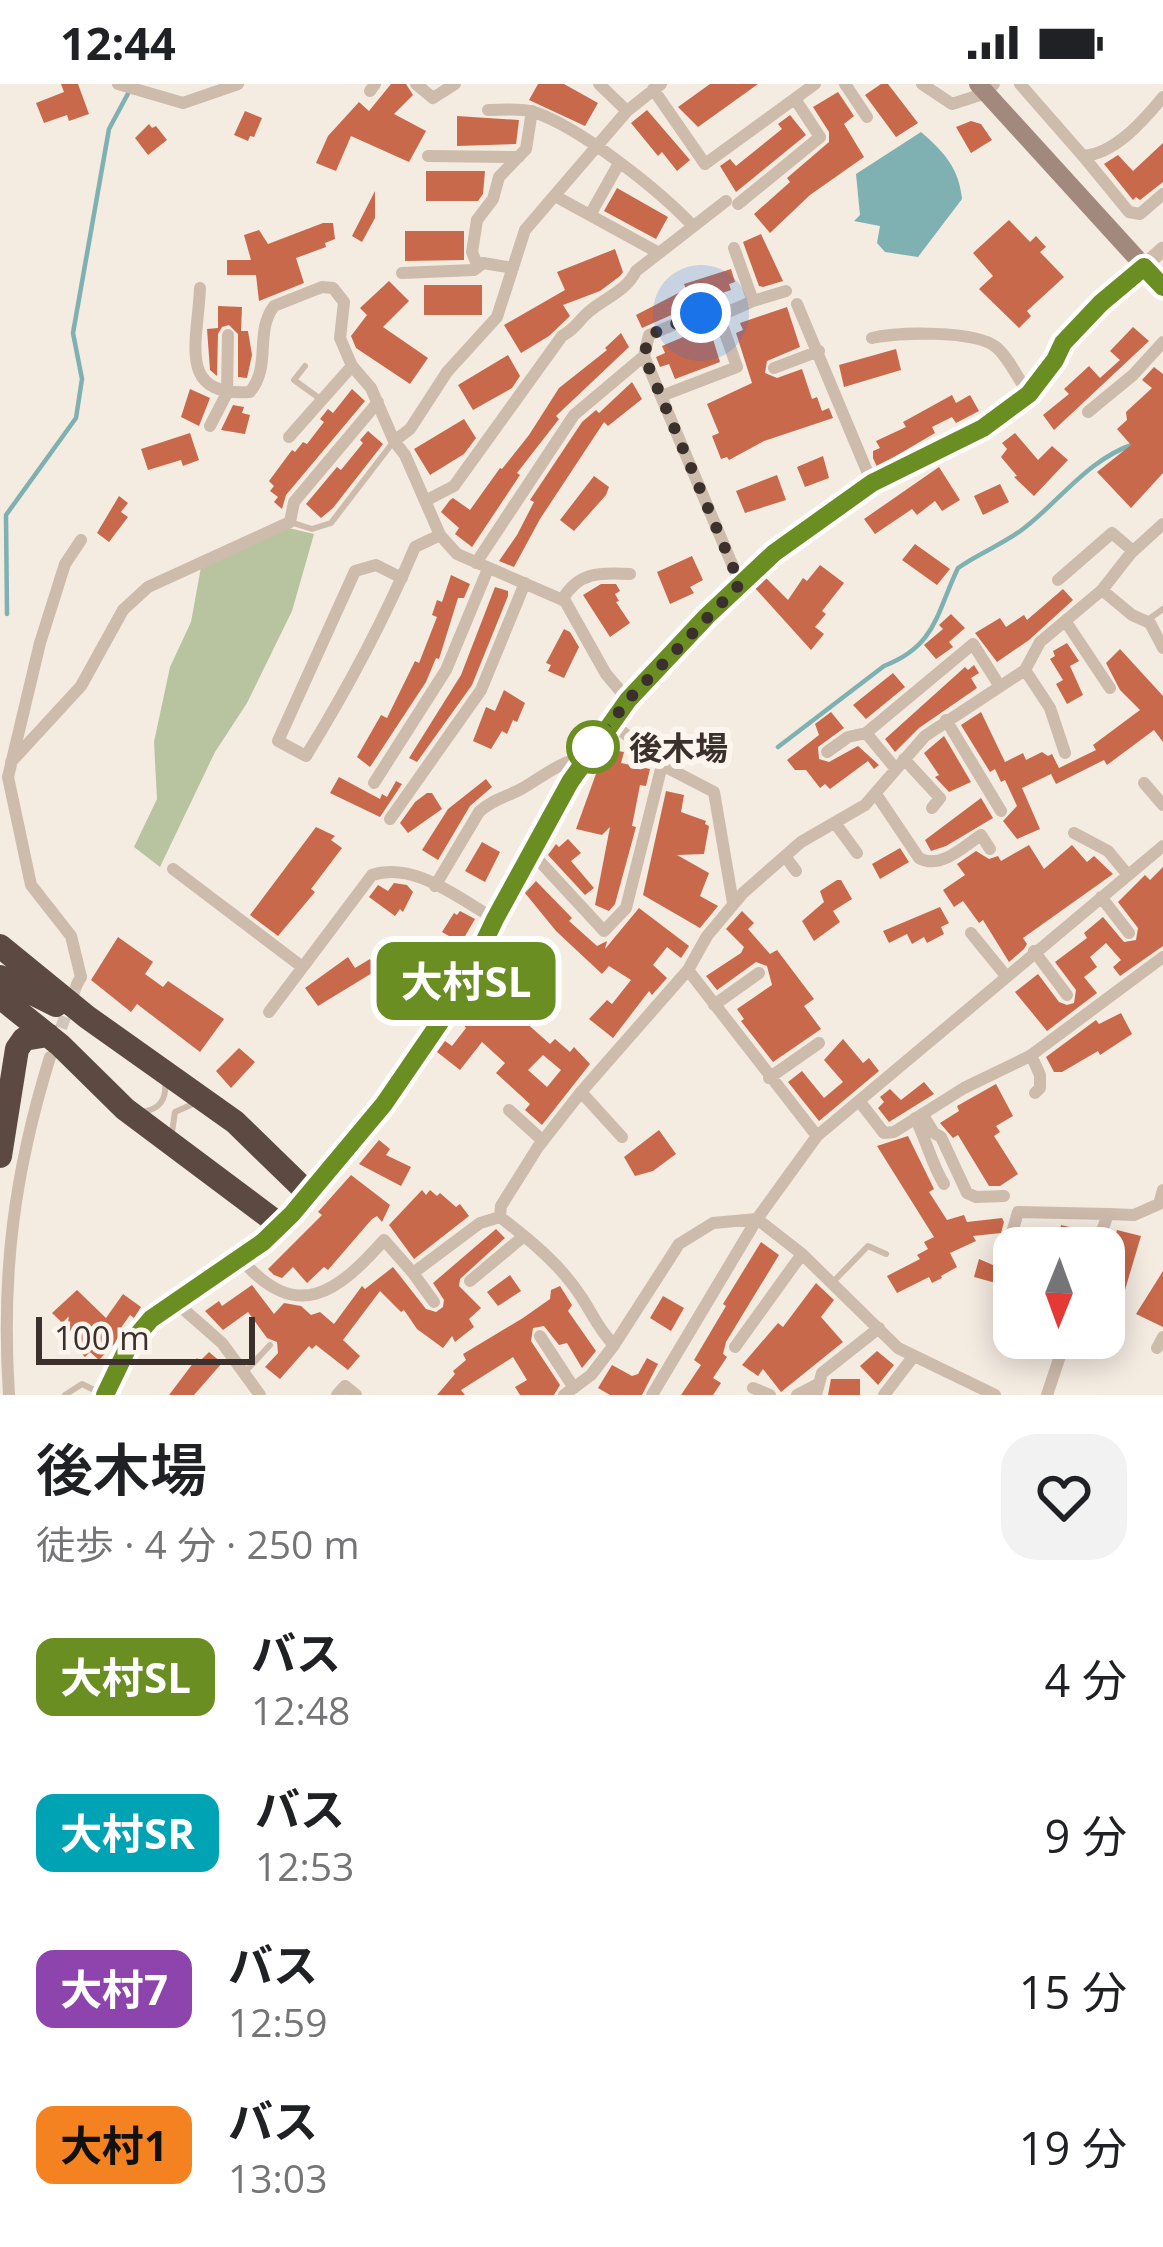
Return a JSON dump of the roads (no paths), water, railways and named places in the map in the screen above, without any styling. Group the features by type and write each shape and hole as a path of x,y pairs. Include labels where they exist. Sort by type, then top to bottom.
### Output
{"highway":[{"path":"0,946 87,1017 235,1122 309,1194"},
{"path":"0,977 28,994 87,1017"},
{"path":"0,997 49,1046 124,1108 280,1226"},
{"path":"0,1156 17,1049 24,1039 49,1046"}],"main road":[{"path":"986,87 1163,286"}],"street":[{"path":"120,85 183,103 238,84"},
{"path":"416,84 433,98 455,84"},
{"path":"599,84 627,111"},
{"path":"394,441 410,429 447,372 497,317 525,230 627,111 657,87 705,164 815,84"},
{"path":"845,84 867,117"},
{"path":"922,84 952,104 986,87"},
{"path":"1020,84 1130,212 1140,214 1163,194"},
{"path":"1083,156 1095,156 1139,126 1163,97"},
{"path":"425,501 454,486 562,336 579,327 584,314 630,283 636,271 693,226 820,137 795,99"},
{"path":"488,110 532,111 599,147 693,226"},
{"path":"478,267 472,252 477,220 493,199 499,177 526,148 532,111"},
{"path":"428,156 519,157"},
{"path":"590,215 618,165"},
{"path":"555,196 659,253"},
{"path":"734,248 754,302"},
{"path":"104,1395 129,1345 173,1300 242,1260 280,1226 384,1104 469,975 531,852 587,756 628,700 774,553 872,483 983,428 1029,394 1063,343 1163,249"},
{"path":"402,273 483,263 513,268"},
{"path":"200,288 197,374 206,386 227,393 250,392 260,380 262,331 274,306 322,287 333,288 344,302 340,338 352,366 371,388 394,441 406,454 440,535 458,554 562,600 606,674 628,700"},
{"path":"374,783 446,670 482,566 574,415 644,356 649,335 701,313 719,316 786,291"},
{"path":"797,304 872,483"},
{"path":"664,395 737,367 719,316"},
{"path":"872,338 890,333 985,340 998,349 1029,394"},
{"path":"210,426 227,393 228,335"},
{"path":"1088,412 1133,375 1163,342"},
{"path":"774,368 819,351"},
{"path":"644,356 740,584"},
{"path":"289,437 352,366"},
{"path":"11,761 81,686 123,610 148,587 290,522 294,502 377,402"},
{"path":"500,1217 501,1206 543,1141 688,970 706,936 733,903 785,856 876,794 925,736 1025,670 1040,643 1102,590 1133,551 1163,524"},
{"path":"1058,580 1112,533 1133,551"},
{"path":"402,578 376,565 355,571 278,741 307,756 379,631 402,578 415,547 440,535"},
{"path":"77,985 81,977 71,936 31,886 8,777 40,643 65,564 81,540"},
{"path":"562,600 581,578 593,573 630,574"},
{"path":"390,819 481,690 525,583"},
{"path":"1102,590 1147,621 1163,648"},
{"path":"1066,622 1110,688"},
{"path":"827,752 848,736 866,733 973,644 999,685"},
{"path":"1025,670 1050,708 1065,753"},
{"path":"946,720 1001,811"},
{"path":"610,721 662,765 714,792 733,903"},
{"path":"866,733 940,797 932,808"},
{"path":"435,886 489,802 518,792 566,760 587,756"},
{"path":"531,852 604,931 626,908 662,765"},
{"path":"1144,783 1163,805"},
{"path":"876,794 919,859 927,863 939,862 986,832 989,849"},
{"path":"835,823 857,853"},
{"path":"1074,833 1108,851 1128,875"},
{"path":"652,1395 758,1219 817,1136 1163,846"},
{"path":"785,856 796,872"},
{"path":"173,868 301,966"},
{"path":"269,1012 372,875 390,869 409,872 495,919"},
{"path":"1101,897 1130,933"},
{"path":"971,933 1006,976"},
{"path":"1034,951 1067,995"},
{"path":"860,1102 884,1133 894,1132 1031,1055 1163,957"},
{"path":"688,970 817,1136"},
{"path":"714,1005 760,973"},
{"path":"469,975 496,1011"},
{"path":"769,1078 819,1042"},
{"path":"9,1395 4,1313 17,1181 49,1046"},
{"path":"1031,1055 1041,1082 1035,1093"},
{"path":"580,1092 622,1137"},
{"path":"508,1110 543,1141"},
{"path":"919,1116 931,1162 944,1184"},
{"path":"919,1116 941,1137 967,1193 1004,1196"},
{"path":"991,1244 1006,1252 1018,1212 1134,1215 1159,1204 1163,1190"},
{"path":"1103,1227 1108,1214"},
{"path":"500,1217 543,1251 582,1298 596,1328 614,1345"},
{"path":"413,1274 480,1223 500,1217"},
{"path":"540,1336 569,1392 591,1375 614,1345 679,1244 713,1223 758,1219 913,1357 990,1394"},
{"path":"470,1281 524,1235"},
{"path":"242,1260 264,1285 279,1293 320,1293 348,1281 384,1240 434,1302"},
{"path":"735,1347 802,1254"},
{"path":"173,1300 222,1343 260,1395"},
{"path":"797,1395 817,1389 822,1373 879,1328"},
{"path":"884,1395 913,1357"},
{"path":"1047,1395 1059,1359"},
{"path":"337,1395 345,1385 356,1395"},
{"path":"753,1388 770,1395"}],"lane":[{"path":"305,366 295,380 322,400"},
{"path":"290,522 312,529 331,523 394,441"},
{"path":"1147,621 1163,609"},
{"path":"124,1108 142,1112 159,1107 166,1092 163,1071"},
{"path":"176,1147 171,1126 176,1112 188,1105 213,1106"},
{"path":"832,1283 868,1246 886,1254"},
{"path":"244,1372 270,1345"},
{"path":"65,1395 82,1384 104,1395"}],"water":[{"path":"921,132 949,161 962,199 918,257 885,252 877,243 880,226 854,221 860,215 856,174"}],"waterway":[{"path":"7,614 6,515 76,418 82,379 73,333 109,129 131,88"},
{"path":"778,747 884,666 914,649 932,627 958,568 1015,535 1088,470 1134,444"}],"tunnel":[{"path":"55,1045 77,984"}],"place":[{"name":"後木場","path":"593,747"}]}
